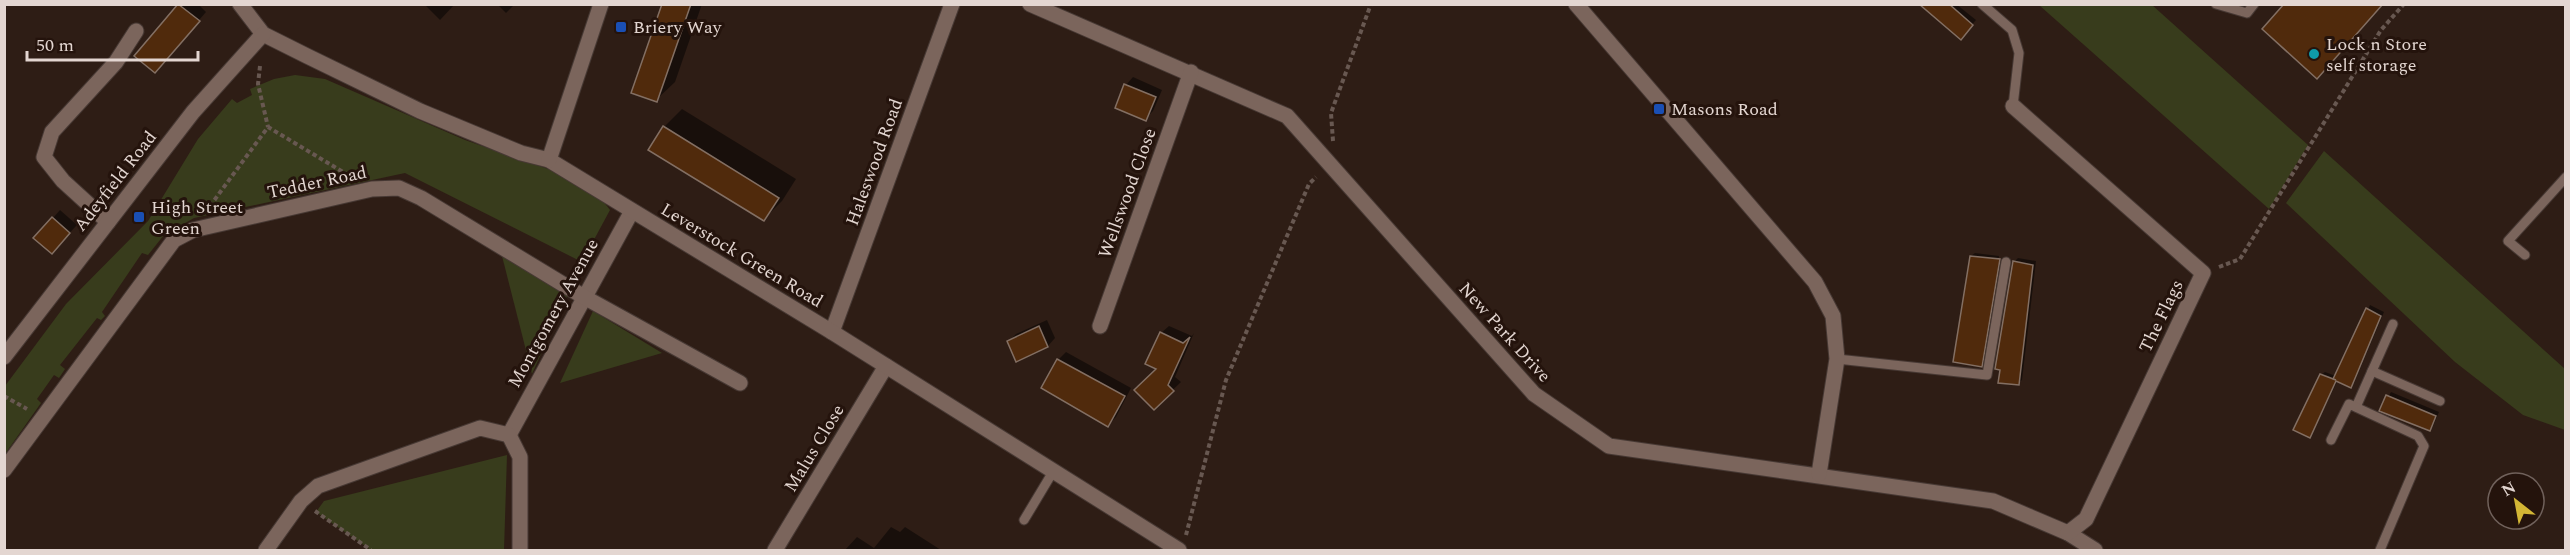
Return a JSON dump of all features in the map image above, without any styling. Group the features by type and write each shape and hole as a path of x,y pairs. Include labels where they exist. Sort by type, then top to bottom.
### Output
{"street":[{"path":"240,4 263,34"},
{"path":"549,160 601,4"},
{"name":"Haleswood Road","path":"832,332 952,4"},
{"name":"New Park Drive","path":"1030,4 1191,72 1287,116 1534,394 1609,446 1820,474 1993,501 2068,533 2095,550"},
{"path":"1576,4 1815,282 1833,316 1837,359 1820,474"},
{"path":"108,222 63,181 44,157 52,132 116,62 136,31"},
{"name":"Leverstock Green Road","path":"263,34 420,111 521,153 549,160 1054,470 1182,545"},
{"name":"Adeyfield Road","path":"4,357 193,112 263,34"},
{"name":"Wellswood Close","path":"1100,326 1191,72"},
{"name":"The Flags","path":"2013,106 2203,273 2086,519 2068,533"},
{"name":"Tedder Road","path":"4,470 174,240 193,230 372,189 399,188 422,198 584,297 740,383"},
{"name":"Montgomery Avenue","path":"509,435 632,211"},
{"name":"Malus Close","path":"775,550 886,366"},
{"path":"266,550 301,501 318,486 480,428 509,435 520,457 520,550"}],"lane":[{"path":"1982,4 2012,30 2019,53 2013,106"},
{"path":"2216,4 2247,13 2254,4"},
{"path":"2525,255 2508,242 2565,177"},
{"path":"1837,359 1988,375 2006,262"},
{"path":"2356,407 2393,324"},
{"path":"2372,371 2440,401"},
{"path":"2331,440 2349,404 2418,436 2424,446 2380,550"},
{"path":"1024,520 1054,470"}],"path":[{"path":"1182,545 1226,380 1310,184 1335,156 1331,113 1371,4"},
{"path":"2203,273 2240,259 2381,30 2404,4"},
{"path":"263,34 258,84 268,128 372,189"},
{"path":"193,230 268,128"},
{"path":"4,396 42,418"},
{"path":"301,501 371,550"}],"green space":[{"path":"2039,5 2152,5 2308,145 2269,209"},
{"path":"295,75 325,79 465,140 551,170 600,197 610,210 582,262 405,173 194,218 164,235 148,255 142,253 102,312 105,316 101,320 97,318 60,365 65,369 59,378 54,375 37,399 41,403 5,454 5,386 66,304 148,221 198,139 232,99 237,103 252,95 250,89 274,79"},
{"path":"2324,151 2565,369 2565,430 2523,415 2455,362 2286,203"},
{"path":"502,256 567,296 532,374"},
{"path":"593,311 662,353 560,383"},
{"path":"507,455 504,550 371,550 316,512 324,501"}],"building":[{"path":"178,4 200,21 155,73 134,56"},
{"path":"662,4 691,4 657,102 631,93"},
{"path":"1919,4 1949,4 1973,25 1961,40"},
{"name":"Lock n Store self storage","path":"2284,4 2383,4 2317,79 2262,29"},
{"path":"1124,84 1156,97 1146,121 1115,108"},
{"path":"663,126 779,198 764,221 648,150"},
{"path":"52,217 70,233 52,254 33,238"},
{"path":"1970,256 2000,259 1982,367 1953,362"},
{"path":"2013,261 2033,265 2019,385 1998,383 2000,370 1995,369"},
{"path":"2366,308 2381,316 2351,388 2336,381 2310,438 2293,430 2320,374 2333,379"},
{"path":"1039,326 1048,347 1016,362 1007,341"},
{"path":"1160,332 1183,343 1190,337 1168,385 1174,391 1154,410 1134,390 1156,369 1145,364"},
{"path":"1057,359 1125,396 1108,427 1041,388"},
{"path":"2386,395 2436,416 2430,431 2379,411"}],"place":[{"name":"Briery Way","path":"621,27"},
{"name":"Lock n Store self storage","path":"2314,54"},
{"name":"Masons Road","path":"1659,109"},
{"name":"High Street Green","path":"139,217"}]}
